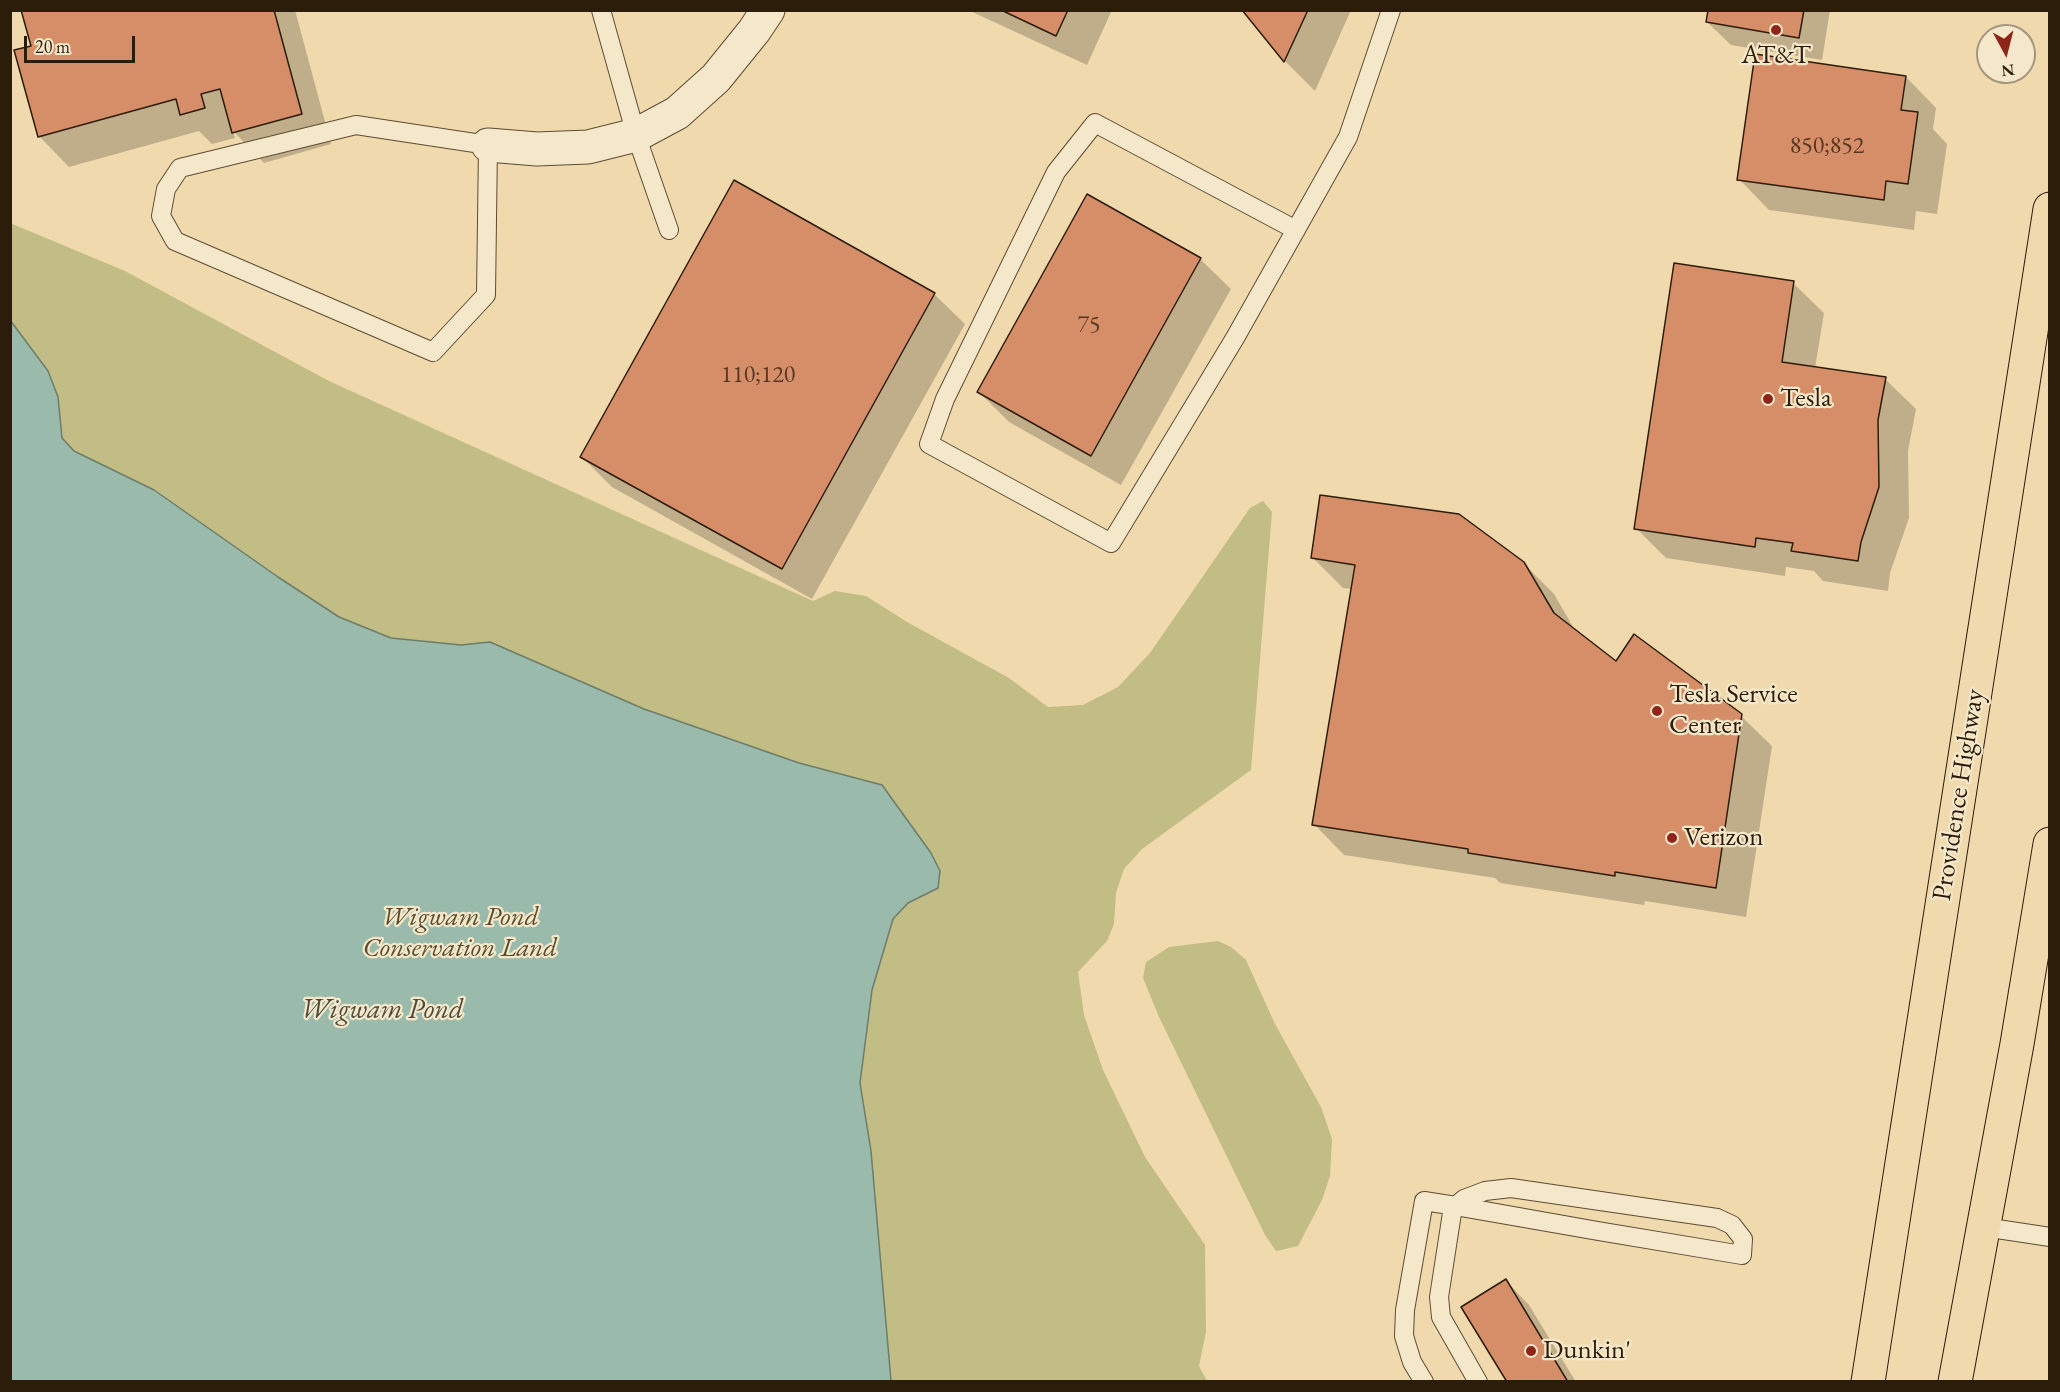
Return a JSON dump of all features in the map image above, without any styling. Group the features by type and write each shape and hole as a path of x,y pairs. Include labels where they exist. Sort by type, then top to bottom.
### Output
{"highway":[{"name":"Providence Highway","path":"1868,1382 2049,209"},
{"path":"1955,1382 2017,1044 2049,844"}],"street":[{"path":"488,145 537,149 588,147 636,135 677,113 716,78 768,10"}],"lane":[{"path":"601,10 636,135 669,230"},
{"path":"1296,230 1095,123 1056,172 945,399 929,444 1111,543 1234,338 1296,230 1348,137 1391,10"},
{"path":"356,126 488,145 486,295 432,352 175,241 161,216 166,189 180,168 356,126"},
{"path":"1424,1382 1412,1362 1404,1336 1405,1310 1424,1201 1456,1206 1742,1255 1743,1239 1737,1230 1717,1218 1511,1188 1485,1191 1464,1199 1456,1206 1452,1213 1438,1297 1441,1317 1478,1382"},
{"path":"1984,1227 2049,1237"}],"green space":[{"name":"Wigwam Pond","path":"10,223 125,271 329,381 813,601 835,591 866,596 907,622 1009,678 1048,707 1083,705 1118,687 1150,653 1250,508 1263,501 1272,512 1251,770 1142,849 1124,869 1116,893 1114,924 1107,941 1078,972 1084,1015 1103,1070 1145,1157 1205,1245 1206,1332 1199,1366 1207,1381 11,1381"},
{"path":"1218,941 1231,947 1246,960 1275,1024 1321,1107 1332,1139 1330,1176 1322,1200 1298,1246 1276,1251 1265,1235 1159,1017 1143,978 1146,962 1169,947"}],"water":[{"name":"Wigwam Pond","path":"10,320 48,371 58,397 62,438 74,451 154,490 339,617 391,638 461,645 490,642 644,709 799,763 882,785 931,853 940,871 938,888 908,903 893,919 872,990 860,1083 871,1151 891,1381 11,1381"}],"building":[{"path":"21,10 274,10 302,114 232,133 220,89 201,94 205,108 180,115 176,99 38,137 14,50 31,46"},
{"path":"1001,10 1068,10 1056,36"},
{"path":"1242,10 1308,10 1284,62"},
{"name":"AT&T","path":"1708,10 1804,10 1799,38 1706,22"},
{"path":"1755,54 1906,76 1901,110 1918,112 1908,184 1886,181 1884,200 1737,180"},
{"path":"734,180 935,293 782,569 580,457"},
{"path":"1087,194 1201,258 1091,456 977,392"},
{"name":"Tesla","path":"1674,263 1794,281 1782,362 1886,377 1878,420 1879,487 1861,542 1858,561 1791,551 1793,543 1756,538 1755,547 1634,529"},
{"path":"1320,495 1459,514 1524,562 1554,613 1616,661 1634,634 1742,714 1716,888 1615,872 1615,876 1468,853 1468,849 1312,825 1355,565 1311,558"},
{"path":"1506,1279 1568,1382 1507,1382 1461,1307"}],"place":[{"name":"AT&T","path":"1776,30"},
{"name":"Tesla","path":"1768,399"},
{"name":"Tesla Service Center","path":"1657,711"},
{"name":"Verizon","path":"1672,838"},
{"name":"Dunkin'","path":"1531,1351"}],"park label":[{"name":"Wigwam Pond Conservation Land","path":"460,934"}]}
